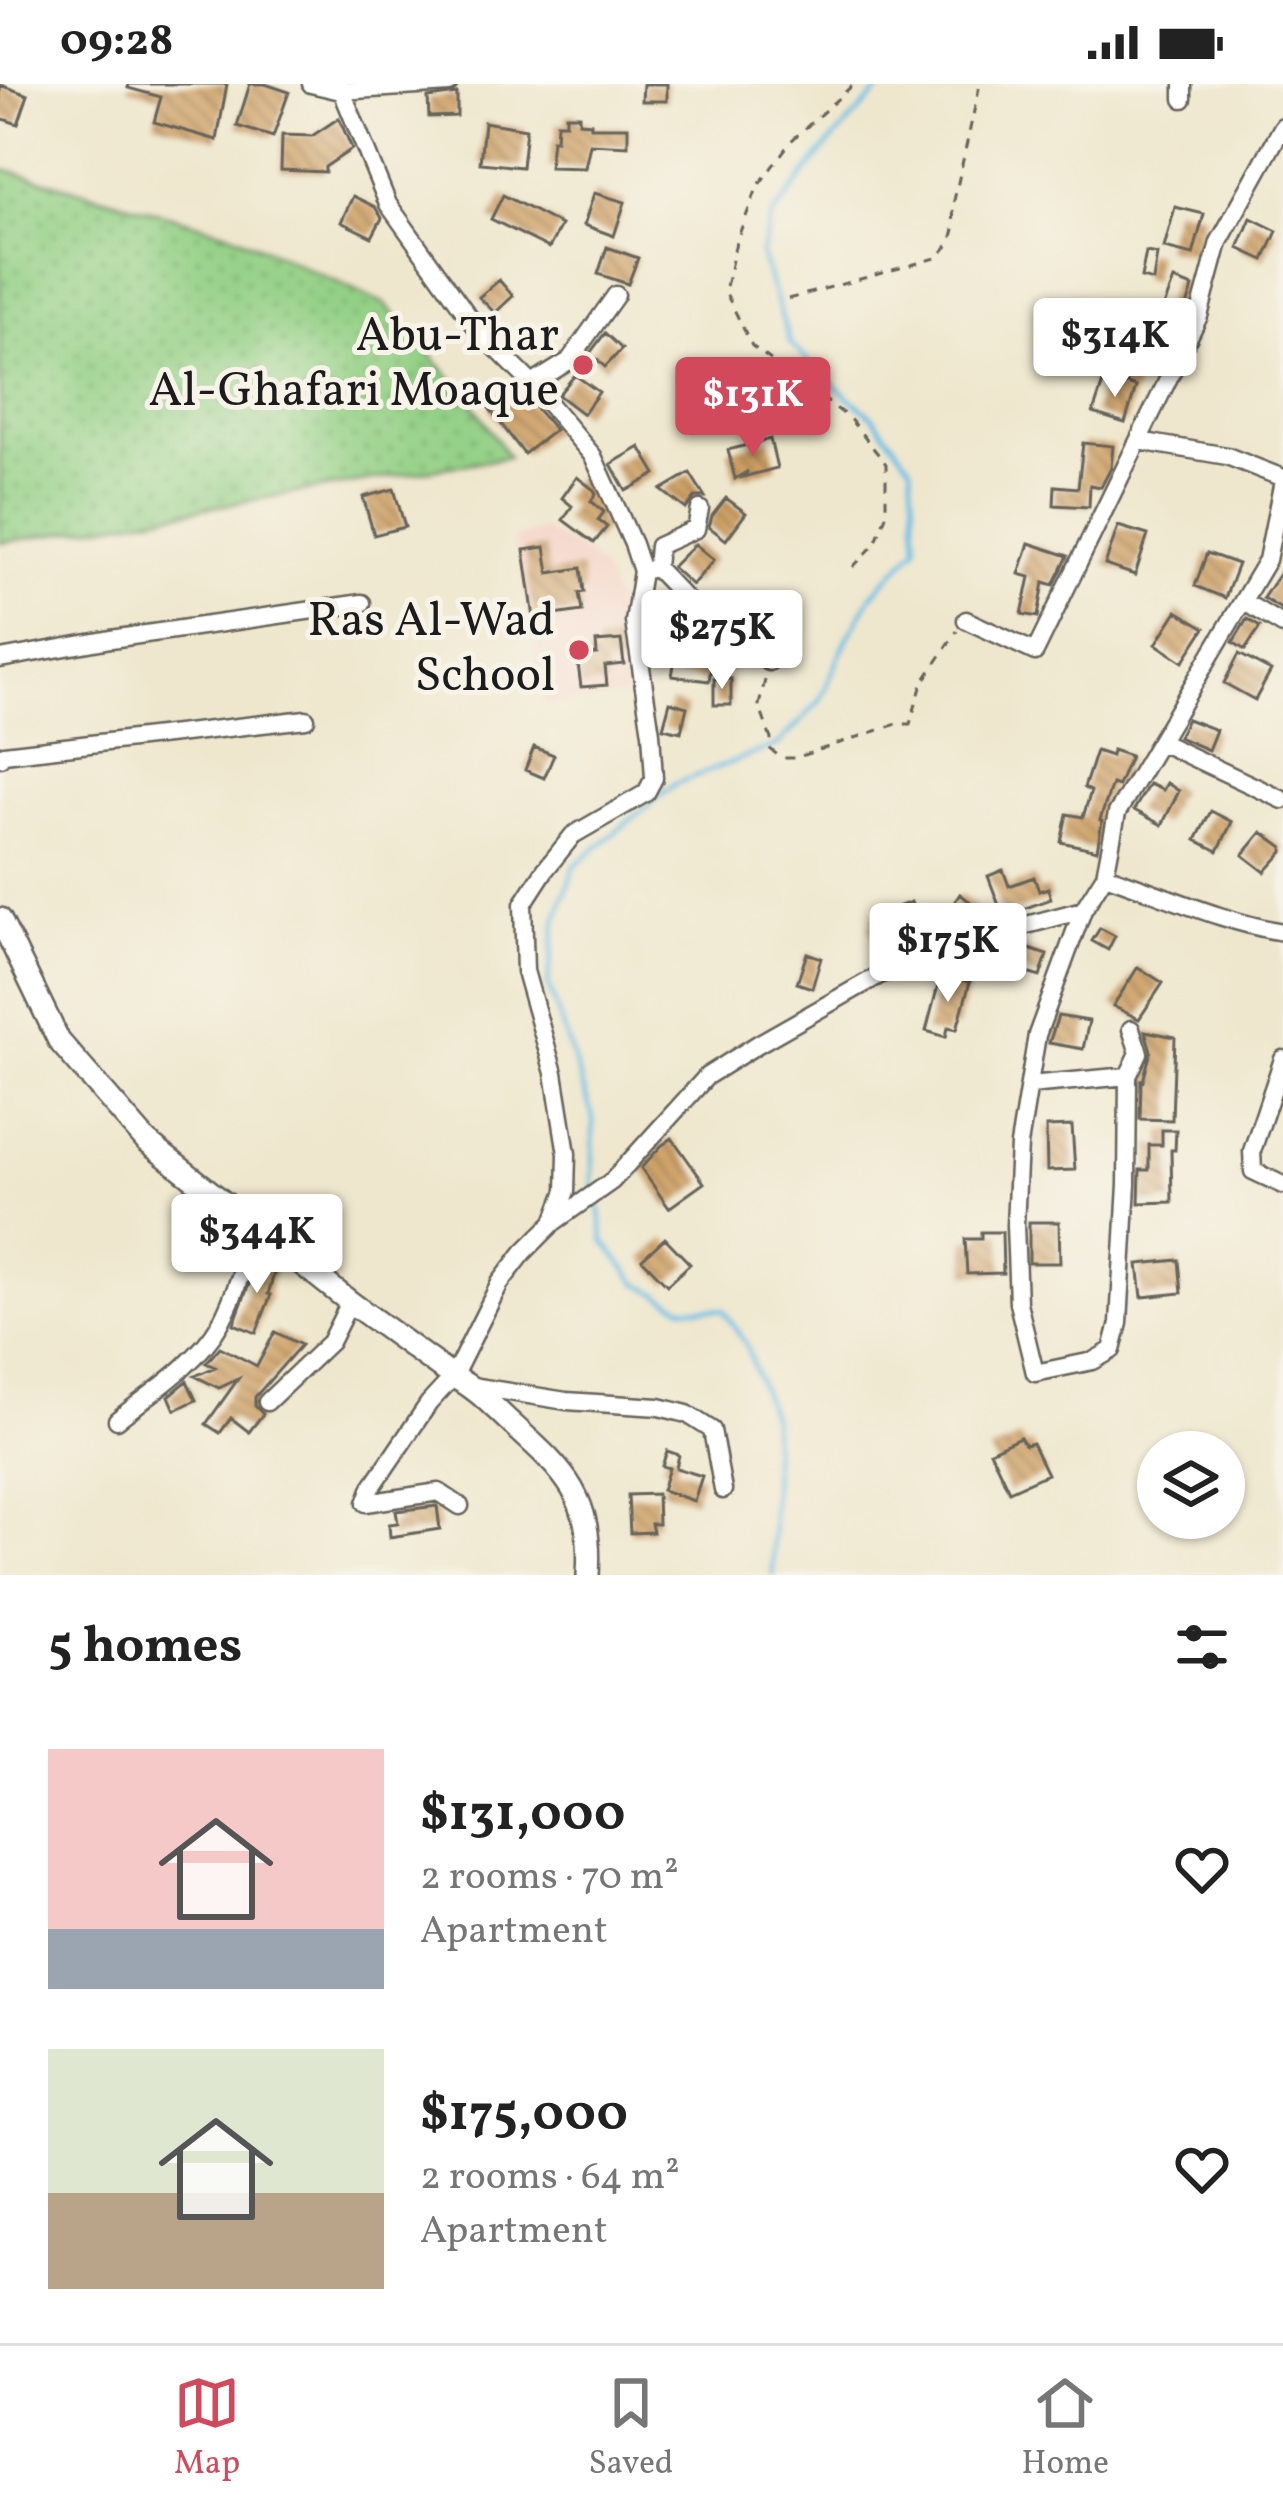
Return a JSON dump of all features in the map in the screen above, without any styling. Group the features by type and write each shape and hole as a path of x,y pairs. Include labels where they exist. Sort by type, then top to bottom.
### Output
{"street":[{"path":"310,84 449,84"},
{"path":"340,87 388,204 479,331 532,384 592,456 649,569 724,638 769,662"},
{"path":"966,620 1035,652 1199,316 1219,242 1283,126"},
{"path":"532,384 569,362 616,295"},
{"path":"1131,1029 1138,1052 1128,1076 1119,1323 1112,1350 1093,1360 1035,1373 1018,1303 1015,1225 1019,1145 1037,1035 1083,910 1106,875 1118,813 1268,560 1283,480 1227,456 1139,441"},
{"path":"554,1222 566,1191 566,1154 554,1073 525,970 523,904 573,835 646,793 654,778 652,733 634,622 658,546 696,530 700,509"},
{"path":"1244,602 1283,625"},
{"path":"0,659 362,603"},
{"path":"0,758 306,719"},
{"path":"1160,742 1283,800"},
{"path":"1106,875 1244,925 1283,932"},
{"path":"460,1506 439,1492 366,1503 372,1486 418,1420 462,1382 500,1283 554,1222 613,1180 707,1076 758,1044 884,973 1004,931 1083,910"},
{"path":"0,919 59,1041 146,1141 350,1302 462,1382 554,1462 575,1490 590,1546 588,1575"},
{"path":"1283,1059 1252,1151 1253,1171 1283,1185"},
{"path":"1029,1085 1128,1076"},
{"path":"117,1420 189,1362 219,1326 255,1226"},
{"path":"267,1402 330,1342 350,1302"},
{"path":"462,1382 566,1401 659,1407 687,1414 712,1430 723,1490"}],"path":[{"path":"853,568 874,544 886,515 886,464 849,418 752,346 725,291 736,242 758,186 791,140 854,84"},
{"path":"788,299 936,258 950,244 953,205 980,84"},
{"path":"769,662 759,705 770,748 781,758 795,758 897,724 910,724 922,684 966,620"}],"shaded area":[{"name":"Ras Al-Wad School","path":"543,529 603,569 617,604 627,696 545,705 515,538"}],"green space":[{"path":"0,168 228,232 385,304 470,399 508,457 0,543"}],"building":[{"path":"129,84 227,84 217,140 154,122 161,97 128,88"},
{"path":"250,84 289,92 273,137 237,126"},
{"path":"643,84 667,84 667,101 642,101"},
{"path":"0,85 28,95 18,124 0,118"},
{"path":"457,94 457,116 429,117 428,98"},
{"path":"566,115 579,115 579,122 591,123 591,127 628,127 628,146 590,144 585,168 549,167 557,123 566,123"},
{"path":"339,118 352,149 325,167 325,172 281,170 282,135 312,136"},
{"path":"484,122 526,129 522,167 480,163"},
{"path":"594,193 625,202 614,236 584,225"},
{"path":"503,195 561,225 549,248 491,219"},
{"path":"353,196 375,207 382,218 372,237 341,222"},
{"path":"1175,207 1204,214 1193,255 1164,248"},
{"path":"1251,218 1277,231 1264,260 1238,248"},
{"path":"607,247 638,258 628,284 598,274"},
{"path":"1146,252 1157,254 1153,281 1141,278"},
{"path":"499,280 513,296 495,313 479,297"},
{"path":"1174,280 1193,287 1182,322 1161,314"},
{"path":"1140,324 1163,332 1153,366 1128,359"},
{"path":"605,333 622,349 605,367 590,353"},
{"path":"575,375 599,392 583,414 558,395"},
{"path":"1105,377 1136,387 1125,423 1093,413"},
{"path":"516,386 555,430 524,454 489,408"},
{"path":"770,439 777,468 743,477 748,471 735,479 728,450"},
{"path":"1083,443 1113,446 1111,468 1101,487 1090,485 1089,507 1054,505 1055,486 1078,488"},
{"path":"640,447 656,474 626,491 611,464"},
{"path":"690,473 705,497 695,497 686,509 661,490"},
{"path":"577,477 594,490 591,501 604,512 598,520 607,527 594,543 563,520 572,506 562,498"},
{"path":"394,489 405,527 374,535 363,497"},
{"path":"726,498 746,513 726,540 709,527"},
{"path":"1118,526 1148,535 1135,575 1105,565"},
{"path":"1029,543 1068,556 1054,585 1044,582 1038,617 1022,614 1030,577 1019,574"},
{"path":"695,544 714,560 692,585 672,567"},
{"path":"545,547 549,573 581,568 582,611 534,618 524,550"},
{"path":"1207,553 1238,564 1225,598 1195,586"},
{"path":"1283,568 1283,610 1263,598"},
{"path":"746,601 764,609 753,639 728,625"},
{"path":"1177,611 1205,628 1183,662 1156,644"},
{"path":"1247,619 1260,627 1245,650 1233,642"},
{"path":"685,633 702,634 714,647 709,681 672,676 676,653 683,654"},
{"path":"621,640 624,664 605,666 607,685 581,687 577,656 597,654 596,642"},
{"path":"1239,654 1271,671 1255,700 1224,683"},
{"path":"714,679 731,679 731,705 714,705"},
{"path":"670,702 687,707 681,732 663,728"},
{"path":"1187,719 1216,730 1208,750 1178,737"},
{"path":"534,747 554,755 544,778 525,770"},
{"path":"1112,750 1130,756 1118,786 1112,784 1100,820 1097,850 1061,842 1067,814 1083,817 1091,791 1084,788 1096,751 1111,756"},
{"path":"1167,783 1179,791 1162,825 1134,810 1149,784 1163,790"},
{"path":"1211,811 1232,822 1218,851 1196,840"},
{"path":"1262,832 1283,847 1265,872 1243,855"},
{"path":"1003,870 1009,886 1034,877 1039,891 1048,888 1051,899 1003,916 988,876"},
{"path":"960,894 977,907 961,929 945,916"},
{"path":"911,902 924,935 878,952 868,925 873,923 871,917"},
{"path":"1100,928 1115,936 1108,950 1092,941"},
{"path":"1014,944 1047,955 1040,977 1000,965 1005,950 1012,952"},
{"path":"807,953 821,958 812,988 797,983"},
{"path":"1138,967 1163,983 1139,1019 1113,1006"},
{"path":"941,974 970,982 957,1029 948,1027 946,1037 926,1031"},
{"path":"1058,1016 1089,1021 1083,1049 1049,1043"},
{"path":"1145,1031 1175,1037 1172,1120 1140,1119 1141,1080 1151,1051"},
{"path":"1072,1126 1075,1170 1047,1171 1046,1127"},
{"path":"1162,1130 1176,1130 1175,1150 1171,1150 1172,1202 1139,1203 1140,1170 1149,1170 1149,1145 1162,1145"},
{"path":"672,1138 704,1183 669,1208 641,1168"},
{"path":"1029,1222 1059,1222 1060,1263 1029,1263"},
{"path":"981,1232 1002,1232 1003,1273 967,1274 965,1239 981,1239"},
{"path":"665,1238 690,1264 667,1285 642,1259"},
{"path":"260,1255 277,1264 256,1333 234,1324"},
{"path":"1179,1260 1182,1293 1142,1297 1138,1264"},
{"path":"275,1332 301,1345 255,1397 255,1406 263,1414 249,1432 231,1418 220,1433 206,1424 238,1379 219,1388 195,1376 215,1367 206,1363 220,1347 257,1366"},
{"path":"187,1381 196,1400 175,1410 169,1396"},
{"path":"1020,1437 1025,1445 1032,1443 1047,1474 1009,1491 990,1451"},
{"path":"667,1451 679,1455 676,1468 702,1476 694,1501 662,1490 669,1468 662,1466"},
{"path":"657,1494 658,1524 651,1524 653,1532 630,1533 628,1495"},
{"path":"437,1506 440,1529 390,1537 389,1524 398,1523 396,1511"}],"waterway":[{"path":"593,1187 593,1117 548,984 556,921 575,865 675,784 779,744 820,701 872,595 917,547 911,466 873,417 790,343 761,254 772,217 824,150 885,84"},
{"path":"599,1205 604,1241 637,1283 683,1307 723,1310 745,1343 772,1418 773,1575"}],"place":[{"name":"Abu-Thar Al-Ghafari Moaque","path":"583,365"},
{"name":"Ras Al-Wad School","path":"579,650"}]}
